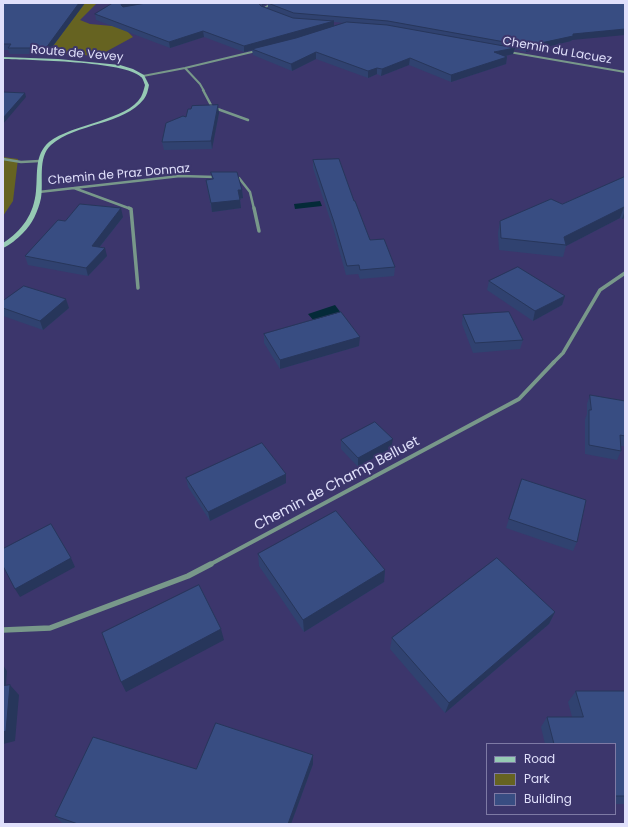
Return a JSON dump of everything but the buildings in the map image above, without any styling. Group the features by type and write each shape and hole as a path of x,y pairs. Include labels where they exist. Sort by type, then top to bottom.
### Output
{"street":[{"path":"262,9 272,3"},
{"path":"258,6 268,11"},
{"name":"Chemin du Lacuez","path":"503,50 625,72"},
{"path":"3,246 17,236 30,222 34,215 39,192 40,161 48,145 59,138 136,105 142,99 146,91 147,84 143,76 258,51"},
{"name":"Route de Vevey","path":"3,58 58,60 113,65 132,70 143,76"},
{"path":"185,68 200,84 212,107 248,120"},
{"path":"3,159 21,162 40,161"},
{"name":"Chemin de Praz Donnaz","path":"39,192 180,176 219,178"},
{"path":"233,178 239,178 250,192 259,231"},
{"path":"73,187 131,210 138,288"},
{"name":"Chemin de Champ Belluet","path":"3,630 50,628 188,576 519,399 563,353 600,290 625,273"}],"green space":[{"path":"58,3 64,5 97,3 80,20 90,24 123,27 133,37 98,56 67,54 46,41"},
{"path":"3,157 18,159 13,201 3,216"}],"water":[{"path":"320,201 322,206 295,209 294,204"},
{"path":"335,305 341,313 314,321 308,314"}]}
